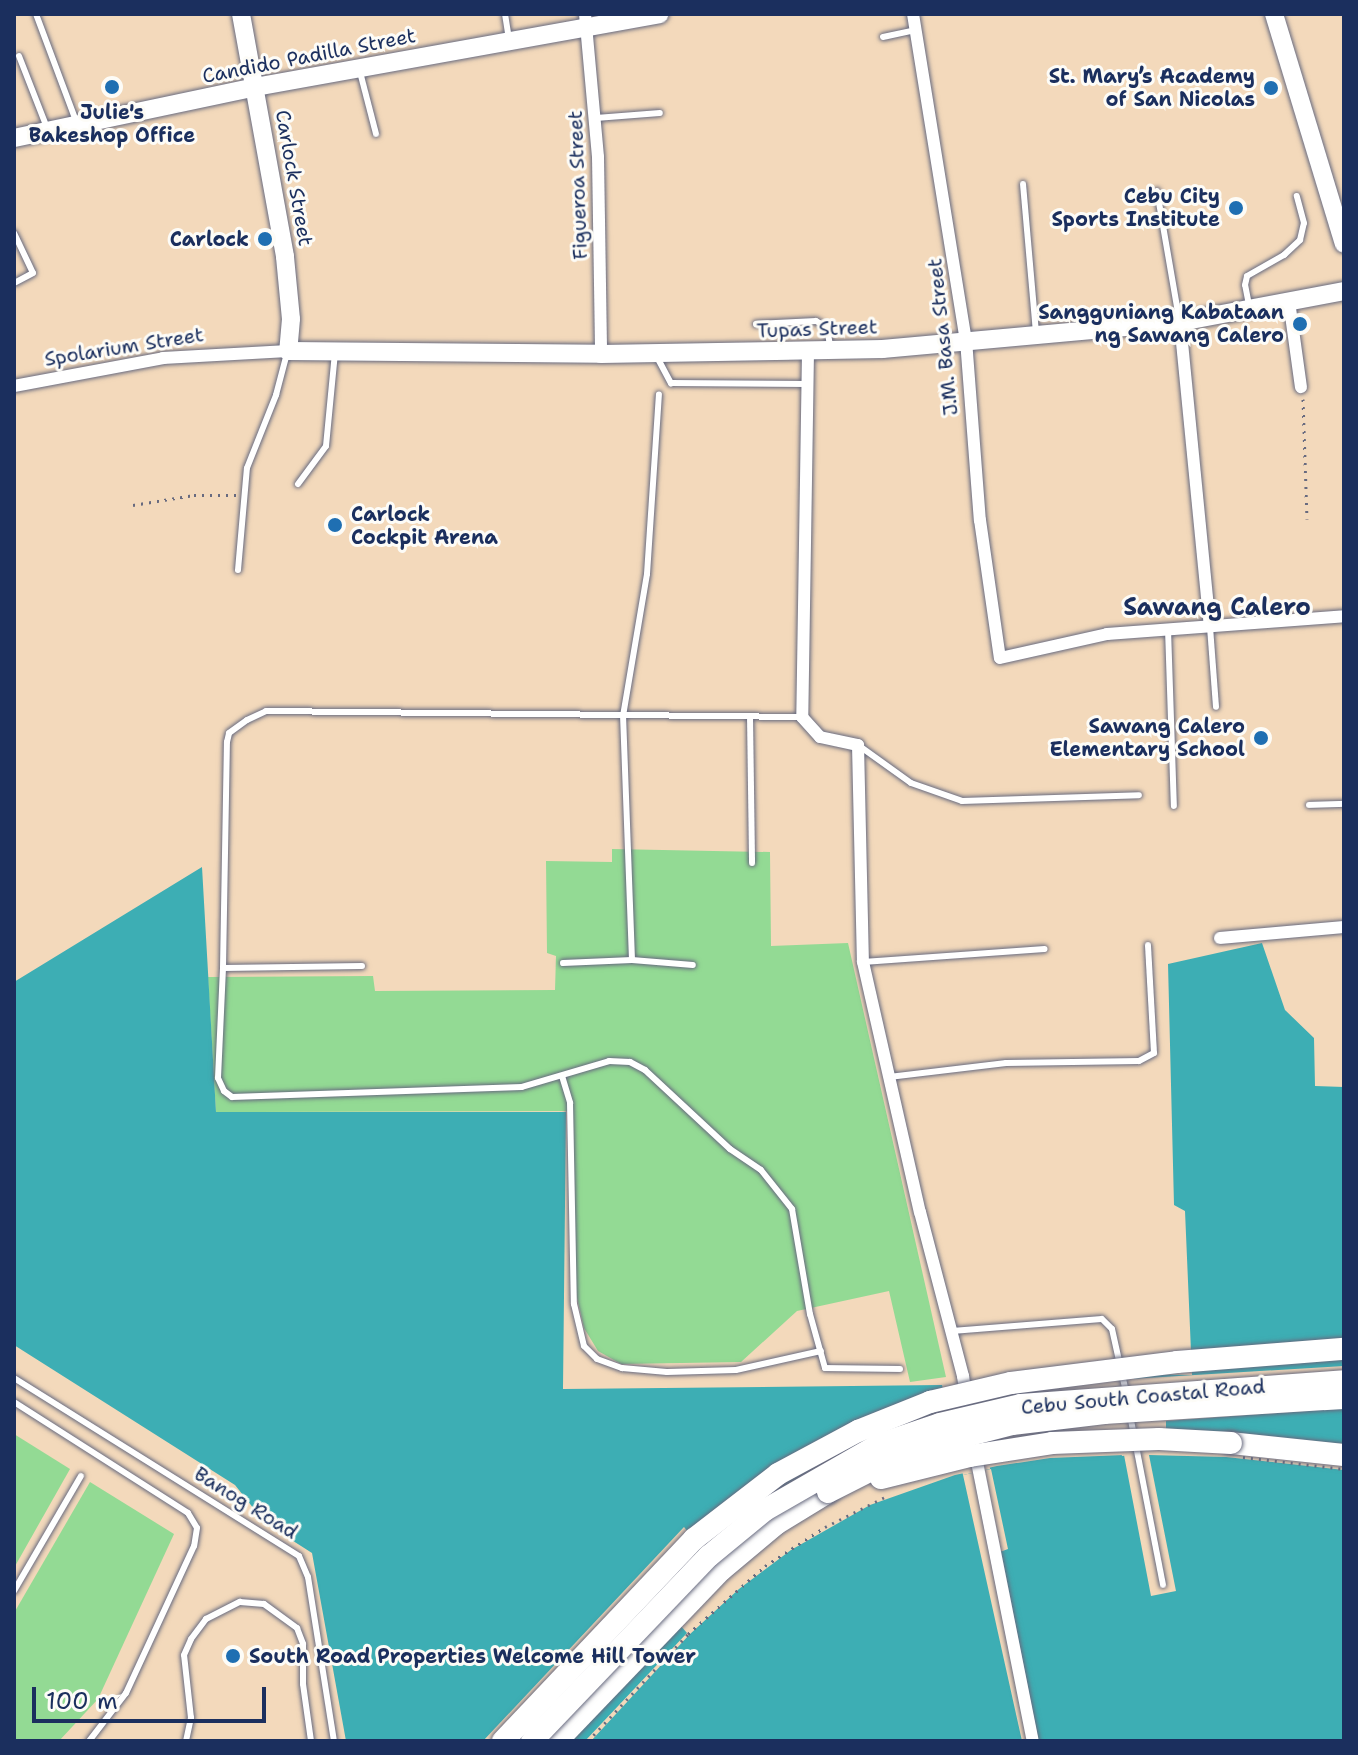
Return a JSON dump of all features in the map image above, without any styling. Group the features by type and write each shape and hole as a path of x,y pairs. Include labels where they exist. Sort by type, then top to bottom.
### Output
{"highway":[{"path":"503,1741 694,1539 778,1474 858,1431 930,1402 1011,1383 1177,1362 1344,1349"},
{"name":"Cebu South Coastal Road","path":"532,1741 709,1556 765,1510 878,1445 940,1424 1021,1405 1344,1381"},
{"name":"Cebu South Coastal Road","path":"557,1741 721,1570 776,1524 822,1495 883,1464 942,1442 1012,1424 1104,1413 1344,1398"},
{"path":"822,1495 938,1463 1052,1443 1159,1439 1344,1455"}],"street":[{"name":"Carlock Street","path":"241,14 285,257 291,319 288,351"},
{"name":"Candido Padilla Street","path":"14,138 255,87 509,42 586,21 659,14"},
{"name":"J.M. Basa Street","path":"913,14 966,340 980,520 1000,658 1107,634 1168,629"},
{"path":"1274,14 1344,244"},
{"name":"Figueroa Street","path":"586,21 596,118 602,254 601,354"},
{"name":"Tupas Street","path":"288,351 601,354 830,351 1180,322 1344,291"},
{"path":"1289,301 1301,387"},
{"path":"1180,322 1210,627"},
{"name":"Spolarium Street","path":"14,386 163,358 288,351"},
{"path":"808,352 802,717 809,729 820,737 858,745 863,962 920,1212 952,1331 1033,1741"},
{"path":"1168,629 1344,616"},
{"path":"1220,938 1344,927"}],"lane":[{"path":"36,14 78,125"},
{"path":"505,14 509,42"},
{"path":"883,37 916,30"},
{"path":"19,56 48,131"},
{"path":"359,69 376,134"},
{"path":"596,118 660,113"},
{"path":"1023,184 1037,336"},
{"path":"1157,191 1180,322"},
{"path":"1249,309 1245,285 1247,276 1284,255 1300,240 1304,223 1297,196"},
{"path":"14,233 18,249 33,273 14,283"},
{"path":"756,324 816,321 827,327 830,351"},
{"path":"238,570 247,468 272,406 288,351"},
{"path":"298,484 326,446 335,351"},
{"path":"656,354 671,383 807,384"},
{"path":"632,960 623,716 647,574 659,394"},
{"path":"1210,627 1216,707"},
{"path":"1168,629 1174,806"},
{"path":"802,717 266,711 247,720 229,733 227,742 218,1078 224,1091 232,1097 486,1090 522,1087 609,1061 630,1062 645,1070 730,1149 761,1170 792,1209 825,1368 835,1371 900,1369"},
{"path":"750,716 752,863"},
{"path":"858,745 911,783 962,801 1139,795"},
{"path":"1309,805 1344,804"},
{"path":"889,1077 1006,1063 1139,1061 1154,1053 1148,945"},
{"path":"863,962 1045,949"},
{"path":"563,963 632,960 693,965"},
{"path":"223,968 362,966"},
{"path":"562,1076 570,1103 574,1304 584,1346 597,1359 622,1368 667,1372 736,1370 821,1351"},
{"path":"952,1331 1102,1319 1112,1329 1163,1585"},
{"name":"Banog Road","path":"14,1378 299,1556 308,1577 334,1741"},
{"path":"14,1402 188,1513 197,1528 194,1546 126,1693 89,1741"},
{"path":"14,1591 81,1476"},
{"path":"186,1741 191,1718 184,1655 206,1619 240,1602 264,1604 297,1628 303,1644 303,1684 311,1741"}],"path":[{"path":"1301,387 1307,519"},
{"path":"133,505 194,495 245,495"},
{"path":"1241,1457 1344,1469"},
{"path":"588,1741 688,1634 765,1566 825,1527 898,1491"}],"green space":[{"path":"612,849 770,852 771,946 848,943 946,1377 910,1382 889,1291 797,1311 741,1362 621,1364 598,1351 584,1328 574,1284 573,1111 216,1112 208,977 373,976 375,991 555,990 556,956 547,953 546,861 612,862"},
{"path":"14,1434 70,1469 14,1568"},
{"path":"90,1482 174,1534 98,1699 59,1741 14,1741 14,1613"}],"water":[{"path":"202,867 216,1112 566,1112 563,1389 942,1385 963,1475 990,1469 975,1385 1102,1374 1122,1456 1149,1454 1133,1374 1192,1375 1185,1211 1174,1205 1168,964 1262,943 1285,1010 1314,1038 1315,1086 1344,1087 1344,1741 346,1741 312,1553 265,1523 235,1485 14,1345 14,982"}],"pier":[{"path":"1344,1366 1344,1408 1166,1421 1166,1429 1344,1444 1344,1470 1226,1457 1149,1455 1176,1591 1151,1596 1124,1455 1050,1458 955,1475 870,1505 791,1550 739,1589 689,1635 591,1741 585,1741 687,1633 680,1625 570,1741 483,1741 684,1527 702,1549 759,1501 862,1439 951,1407 966,1471 986,1466 974,1401 1016,1391 1107,1380 1126,1452 1144,1451 1130,1379"},
{"path":"991,1469 1008,1549 1000,1552 1038,1741 1022,1741 963,1475"}],"place":[{"name":"Julie's Bakeshop Office","path":"112,87"},
{"name":"St. Mary’s Academy of San Nicolas","path":"1271,88"},
{"name":"Cebu City Sports Institute","path":"1236,208"},
{"name":"Carlock","path":"265,239"},
{"name":"Sangguniang Kabataan ng Sawang Calero","path":"1300,324"},
{"name":"Carlock Cockpit Arena","path":"335,525"},
{"name":"Sawang Calero Elementary School","path":"1261,738"},
{"name":"South Road Properties Welcome Hill Tower","path":"233,1656"}],"district":[{"name":"Sawang Calero","path":"1217,608"}]}
